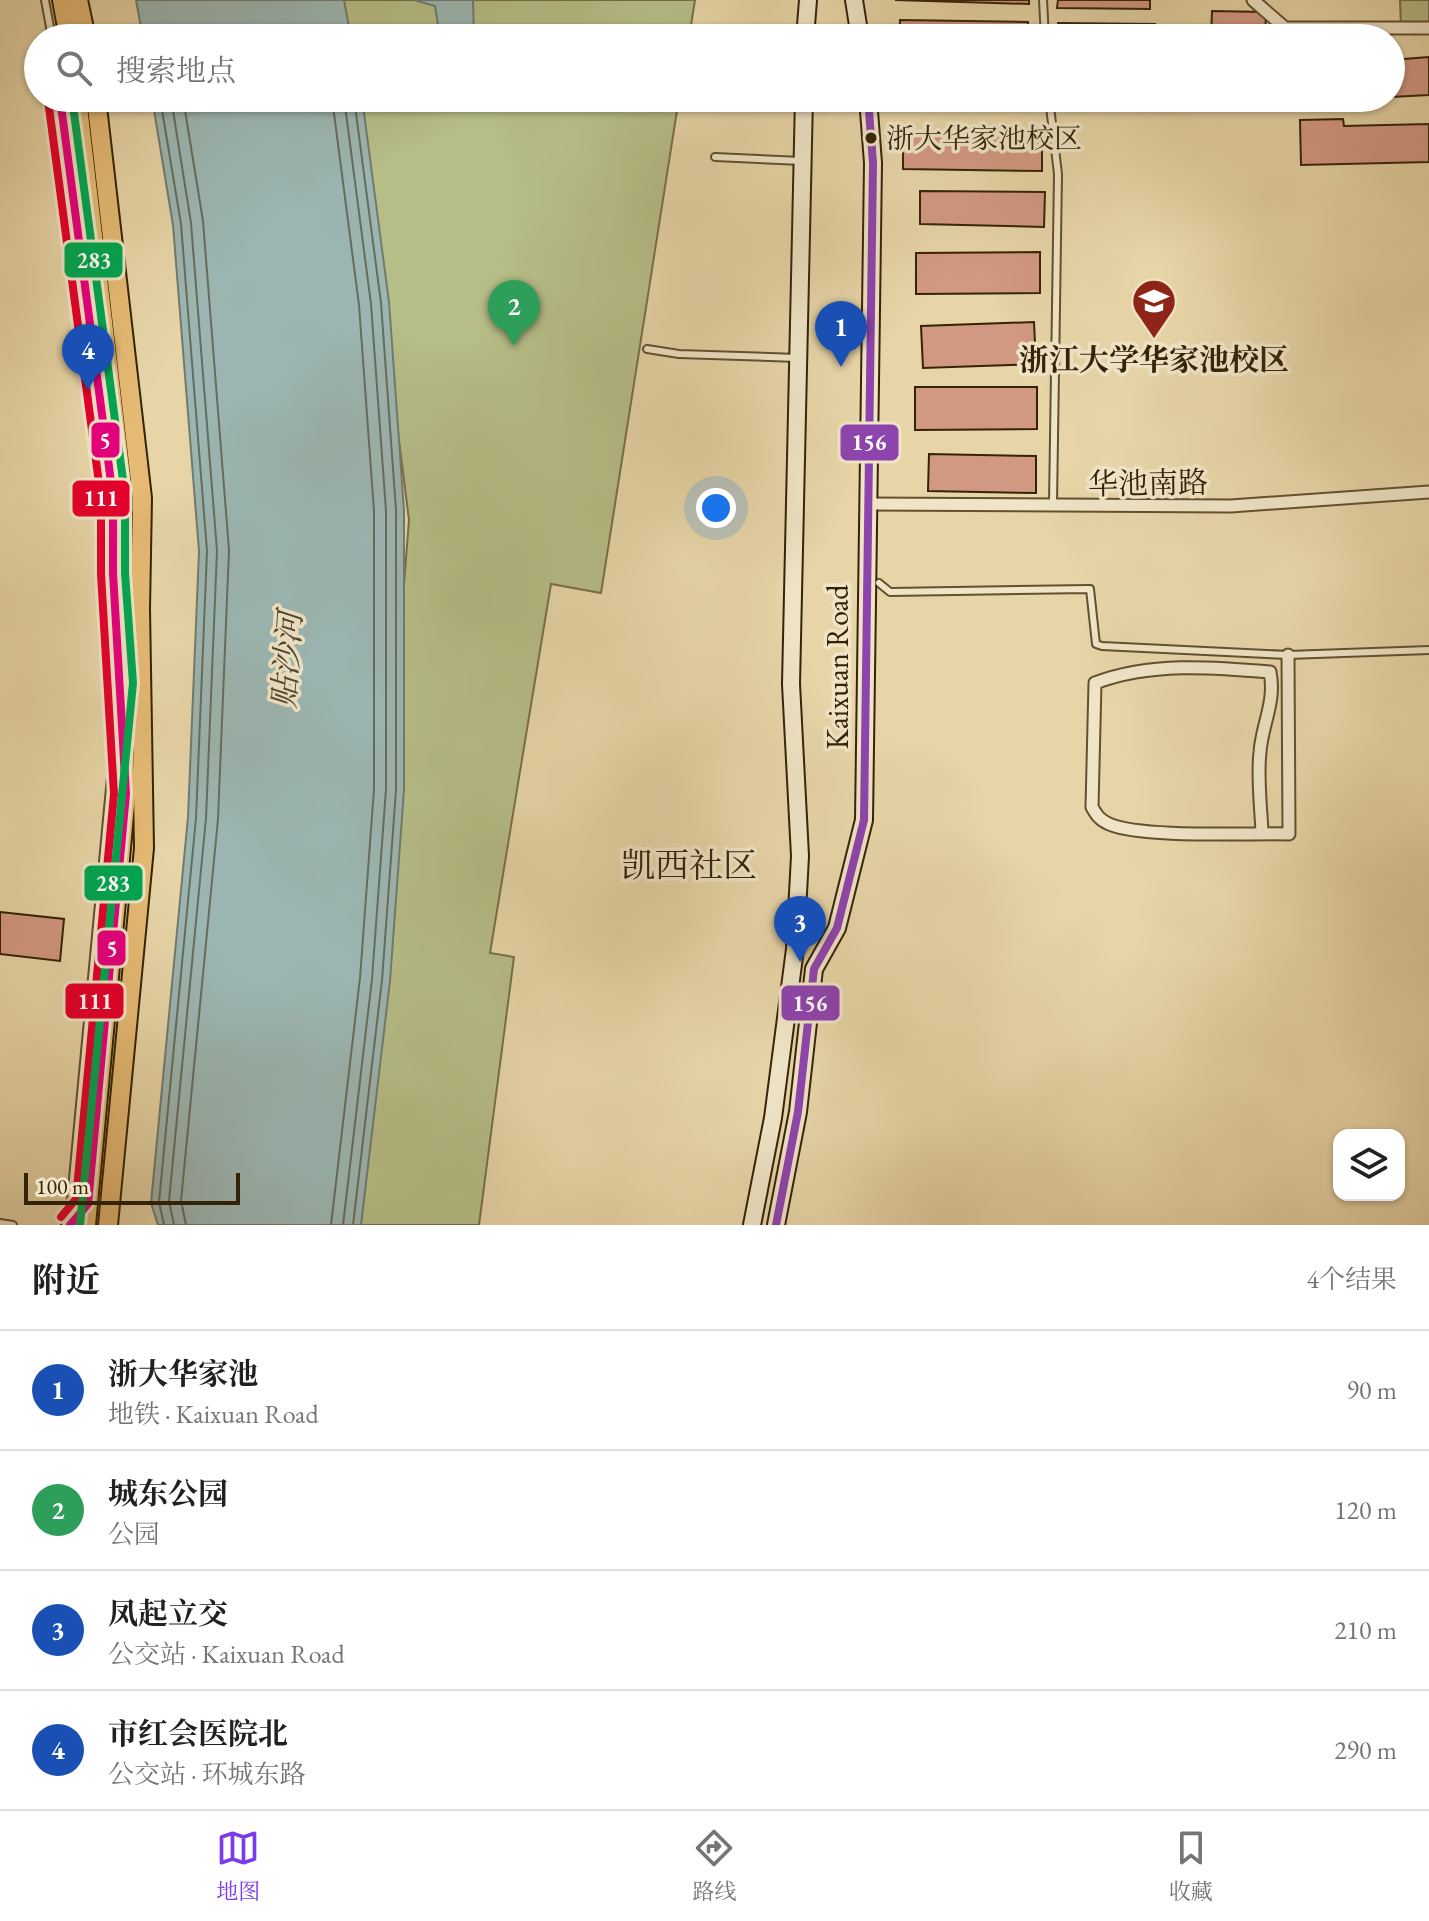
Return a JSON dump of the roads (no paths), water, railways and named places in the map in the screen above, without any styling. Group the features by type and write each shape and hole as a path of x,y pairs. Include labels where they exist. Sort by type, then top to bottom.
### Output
{"main road":[{"path":"62,0 66,24"},
{"path":"78,0 83,24"},
{"path":"806,24 808,0"},
{"path":"854,0 858,24"},
{"path":"79,112 123,494 121,683 144,848 108,1225"},
{"path":"86,1225 135,795 142,498 98,112"},
{"path":"752,1225 773,1118 795,949 800,856 791,684 804,112"},
{"name":"Kaixuan Road","path":"776,1225 798,1112 814,969 837,928 864,820 872,582 867,504 873,163 869,112"},
{"path":"69,1225 88,1204"}],"street":[{"path":"1253,0 1280,24"},
{"path":"1405,28 1429,28"},
{"name":"华池南路","path":"867,504 1053,508 1231,506 1429,492"},
{"path":"1262,833 1260,750 1270,714 1273,686 1270,672 1218,667 1127,671 1095,683 1092,807 1098,818 1112,826 1149,831 1289,834 1288,655"}],"lane":[{"path":"45,0 49,24"},
{"path":"1043,0 1044,24"},
{"path":"62,112 113,497 113,573 121,683 69,1225"},
{"path":"1051,112 1058,174 1053,508"},
{"path":"715,157 802,161"},
{"path":"647,349 679,354 798,358"},
{"path":"872,582 890,592 1090,589 1096,644 1288,655 1429,650"},
{"path":"0,1223 13,1225"}],"water":[{"path":"136,0 344,0 348,24 140,24"},
{"path":"414,0 473,0 474,24 438,24 435,6"},
{"name":"贴沙河","path":"154,112 364,112 389,302 404,510 404,790 390,981 361,1225 158,1225 151,1203 188,817 199,551 173,225"}],"place":[{"name":"浙大华家池校区","path":"871,138"},
{"name":"浙江大学华家池校区","path":"1154,340"},
{"name":"城东公园","path":"514,346"},
{"name":"浙大华家池","path":"841,367"},
{"name":"市红会医院北","path":"88,390"},
{"name":"凤起立交","path":"800,962"}],"district":[{"name":"凯西社区","path":"689,865"}]}
